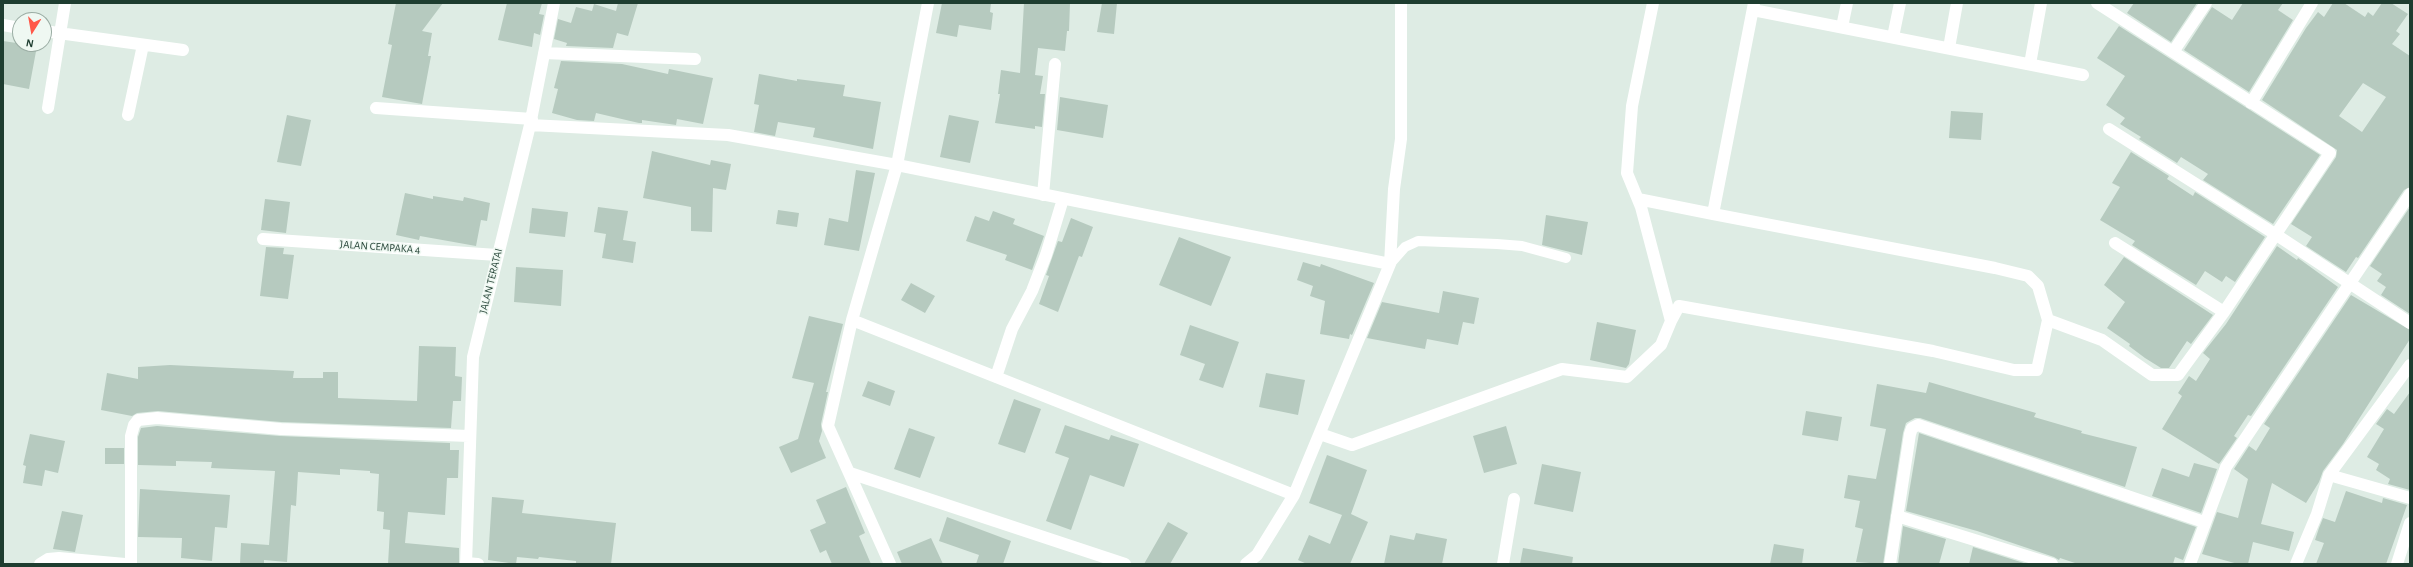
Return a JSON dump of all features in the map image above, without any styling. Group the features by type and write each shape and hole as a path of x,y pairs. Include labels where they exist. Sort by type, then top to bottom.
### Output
{"street":[{"path":"48,108 65,3"},
{"name":"JALAN TERATAI","path":"466,563 469,436 473,357 531,122 554,3"},
{"path":"890,564 828,426 852,320 897,165 928,3"},
{"path":"1246,564 1257,555 1294,494 1390,264 1394,189 1401,139 1401,3"},
{"path":"1653,3 1632,106 1627,173 1638,199 1671,321"},
{"path":"1842,27 1847,3"},
{"path":"1893,37 1900,3"},
{"path":"1949,48 1957,3"},
{"path":"2030,64 2041,3"},
{"path":"2048,320 2102,340 2152,375 2178,375 2224,312 2330,153 2098,3"},
{"path":"2173,52 2206,3"},
{"path":"2251,103 2312,3"},
{"path":"1713,214 1753,6 1842,27 2083,75"},
{"path":"52,32 183,50"},
{"path":"128,115 143,45"},
{"path":"544,52 695,59"},
{"path":"1043,195 1055,64"},
{"path":"376,108 531,122 728,135 897,165 1390,264"},
{"path":"2108,129 2275,234 2350,285 2410,323"},
{"path":"2190,564 2204,522 2226,467 2410,194"},
{"path":"996,377 1012,329 1032,291 1044,262 1063,199"},
{"path":"1320,434 1352,445 1562,369 1627,377 1661,345 1679,306 1933,351 2014,370 2037,370 2048,320 2038,286 2028,276 1995,268 1638,199"},
{"name":"JALAN CEMPAKA 4","path":"263,239 497,256"},
{"path":"2115,242 2224,312"},
{"path":"852,320 1294,494"},
{"path":"2296,564 2317,514 2329,475 2410,365"},
{"path":"131,564 131,436 134,425 138,420 157,418 281,430 469,436"},
{"path":"1890,564 1910,434 1912,428 1918,425 2204,522"},
{"path":"850,473 1125,564"},
{"path":"2329,475 2410,498"},
{"path":"1503,564 1514,499"},
{"path":"1897,516 2052,564"},
{"path":"2397,564 2410,523"},
{"path":"40,564 48,559 59,558 125,564"},
{"path":"466,563 478,564"}],"lane":[{"path":"1390,264 1405,247 1418,241 1522,246 1566,258"}],"building":[{"path":"396,3 443,3 422,31 432,33 428,56 431,56 422,104 382,97 392,45 388,44"},
{"path":"507,3 542,3 539,14 544,15 540,35 534,33 532,47 498,40"},
{"path":"618,3 638,3 628,36 617,33 613,48 566,46 567,43 554,39 558,19 571,23 576,7 592,11 594,4 616,11"},
{"path":"942,3 991,3 990,12 993,13 991,30 959,25 957,37 936,33"},
{"path":"1024,3 1070,3 1069,31 1067,31 1065,51 1038,48 1035,75 1043,76 1040,94 1045,94 1042,127 1035,126 1035,129 995,123 1000,94 998,94 1001,70 1020,73"},
{"path":"1102,3 1117,3 1114,34 1097,32"},
{"path":"2134,3 2197,3 2171,42 2127,13"},
{"path":"2243,3 2283,3 2278,10 2293,20 2249,92 2184,50 2212,7 2232,20"},
{"path":"2333,3 2344,3 2365,17 2368,12 2373,16 2382,3 2391,3 2408,14 2396,31 2400,34 2392,44 2410,56 2410,187 2404,190 2358,258 2356,257 2346,272 2306,246 2312,237 2291,224 2336,157 2337,150 2262,100 2306,28 2318,12 2324,17","holes":["2363,83 2386,97 2362,132 2339,116"]},
{"path":"2119,26 2320,155 2273,224 2203,180 2208,174 2181,157 2177,163 2139,139 2141,137 2120,124 2125,118 2106,105 2125,76 2097,58"},
{"path":"3,41 12,42 12,52 36,52 29,89 3,84"},
{"path":"561,61 622,64 668,74 669,69 713,78 703,124 677,119 676,125 642,120 642,123 639,123 596,113 594,121 577,120 552,113 558,89 554,88"},
{"path":"759,74 797,81 797,79 845,85 843,96 881,102 873,149 813,137 815,128 778,122 775,136 754,132 759,105 754,104"},
{"path":"1060,97 1108,105 1103,138 1057,130"},
{"path":"1951,111 1983,113 1981,140 1949,138"},
{"path":"287,115 311,120 301,166 277,162"},
{"path":"949,115 979,121 970,163 940,157"},
{"path":"652,151 710,165 711,160 731,164 726,190 713,188 712,232 691,231 691,207 643,198"},
{"path":"2131,152 2169,176 2167,179 2193,196 2195,192 2265,237 2235,282 2226,276 2222,282 2205,271 2196,285 2132,245 2135,241 2100,220 2120,187 2112,183"},
{"path":"856,170 875,173 859,251 824,245 829,218 848,222"},
{"path":"405,193 433,199 433,196 463,201 464,197 490,203 487,221 481,220 476,246 420,236 419,240 396,235"},
{"path":"265,199 290,202 286,233 261,230"},
{"path":"598,207 628,211 623,240 636,242 633,263 602,258 606,234 594,232"},
{"path":"2410,207 2410,314 2381,295 2386,287 2377,281 2382,274 2370,266"},
{"path":"532,208 568,212 565,237 529,233"},
{"path":"778,210 799,213 797,227 776,224"},
{"path":"993,211 1015,219 1013,224 1044,236 1032,270 1005,260 1007,255 966,241 975,216 989,221"},
{"path":"1546,215 1588,222 1582,255 1542,245"},
{"path":"1071,218 1093,227 1082,257 1079,256 1058,312 1039,304 1049,276 1046,275 1058,241 1062,242"},
{"path":"1179,237 1231,257 1211,306 1159,285"},
{"path":"2277,246 2297,260 2298,258 2338,287 2251,416 2248,415 2234,436 2237,438 2219,464 2162,429 2182,396 2178,393 2189,376 2196,381 2210,359 2203,353 2226,324"},
{"path":"266,247 284,248 283,254 294,255 288,299 260,296"},
{"path":"2124,257 2213,315 2191,344 2187,341 2169,368 2161,368 2145,358 2129,346 2130,344 2107,328 2125,302 2104,285"},
{"path":"1303,262 1320,267 1321,264 1374,283 1349,339 1320,334 1325,301 1310,296 1313,286 1297,280"},
{"path":"516,267 563,270 561,306 514,302"},
{"path":"911,283 935,296 925,313 901,300"},
{"path":"1443,291 1479,298 1474,324 1463,322 1458,345 1427,339 1425,349 1367,338 1382,302 1439,313"},
{"path":"2351,295 2410,330 2410,339 2343,444 2323,471 2319,482 2306,503 2272,483 2261,524 2294,532 2289,551 2253,542 2248,564 2238,564 2202,554 2217,512 2238,518 2248,479 2234,469 2249,446 2256,451 2270,428 2264,424"},
{"path":"809,316 843,324 826,392 828,392 821,424 822,431 819,441 826,458 791,473 779,447 798,439 814,383 792,378"},
{"path":"1597,322 1636,330 1629,364 1626,368 1590,360"},
{"path":"1190,325 1239,342 1223,388 1199,380 1205,364 1180,355"},
{"path":"419,346 456,347 455,376 462,377 461,401 453,401 451,428 281,422 158,411 137,413 132,416 101,410 107,373 138,379 138,367 170,365 294,371 293,378 323,378 323,372 338,372 338,398 417,401"},
{"path":"1266,373 1305,380 1298,415 1259,407"},
{"path":"868,381 895,391 890,406 862,396"},
{"path":"1929,382 2036,413 2034,417 2082,431 2081,433 2137,447 2125,487 1920,418 1915,418 1906,423 1903,433 1883,564 1856,562 1863,529 1855,527 1860,501 1844,498 1848,475 1876,479 1886,429 1870,426 1877,384 1926,393"},
{"path":"2410,392 2410,490 2388,484 2390,479 2376,470 2379,464 2367,457 2384,429 2376,424 2387,409 2394,414"},
{"path":"1014,399 1041,409 1025,453 998,444"},
{"path":"1806,411 1842,417 1838,441 1802,435"},
{"path":"1065,425 1109,440 1111,435 1139,444 1124,487 1090,475 1071,530 1046,521 1069,458 1055,453"},
{"path":"157,426 280,436 450,443 450,450 459,450 458,478 447,478 445,515 408,512 405,543 459,548 459,564 388,564 390,530 383,529 384,512 377,511 379,474 370,473 370,471 340,469 340,475 298,472 296,506 291,505 287,562 264,560 264,564 240,564 241,543 269,545 275,471 211,468 212,462 176,461 176,466 138,465 138,437 141,428"},
{"path":"1506,426 1517,464 1484,473 1473,436"},
{"path":"909,428 935,437 920,478 894,469"},
{"path":"1919,433 2196,527 2183,560 2175,557 2173,564 2078,564 2060,558 2059,560 1977,531 1906,511"},
{"path":"30,434 65,441 58,473 45,470 42,486 23,483 26,466 23,465"},
{"path":"105,448 124,448 124,464 105,464"},
{"path":"1327,455 1367,470 1351,514 1368,522 1350,564 1307,564 1298,560 1309,535 1330,544 1342,515 1309,503"},
{"path":"2194,463 2217,469 2201,513 2152,496 2162,468 2189,477"},
{"path":"1542,464 1581,472 1573,512 1534,504"},
{"path":"846,487 865,533 859,536 871,564 832,564 826,550 820,553 810,530 826,523 816,500"},
{"path":"140,489 230,495 227,528 215,527 212,561 181,558 182,538 138,537"},
{"path":"2346,491 2382,503 2383,498 2407,505 2386,564 2316,564 2324,543 2315,540 2323,518 2335,522"},
{"path":"492,497 524,500 522,513 616,523 611,564 576,564 576,561 539,557 538,559 517,557 516,564 488,560"},
{"path":"62,511 83,515 75,552 53,549"},
{"path":"947,517 1011,541 1003,564 976,564 979,555 939,541"},
{"path":"1168,522 1188,533 1170,564 1144,564"},
{"path":"1903,526 1946,539 1939,564 1898,564"},
{"path":"1416,533 1447,539 1442,564 1384,564 1390,535 1414,540"},
{"path":"931,538 943,564 902,564 897,552"},
{"path":"1774,544 1804,549 1802,564 1770,564"},
{"path":"1973,547 2027,564 1969,564"},
{"path":"1523,548 1573,557 1572,564 1520,564"}]}
